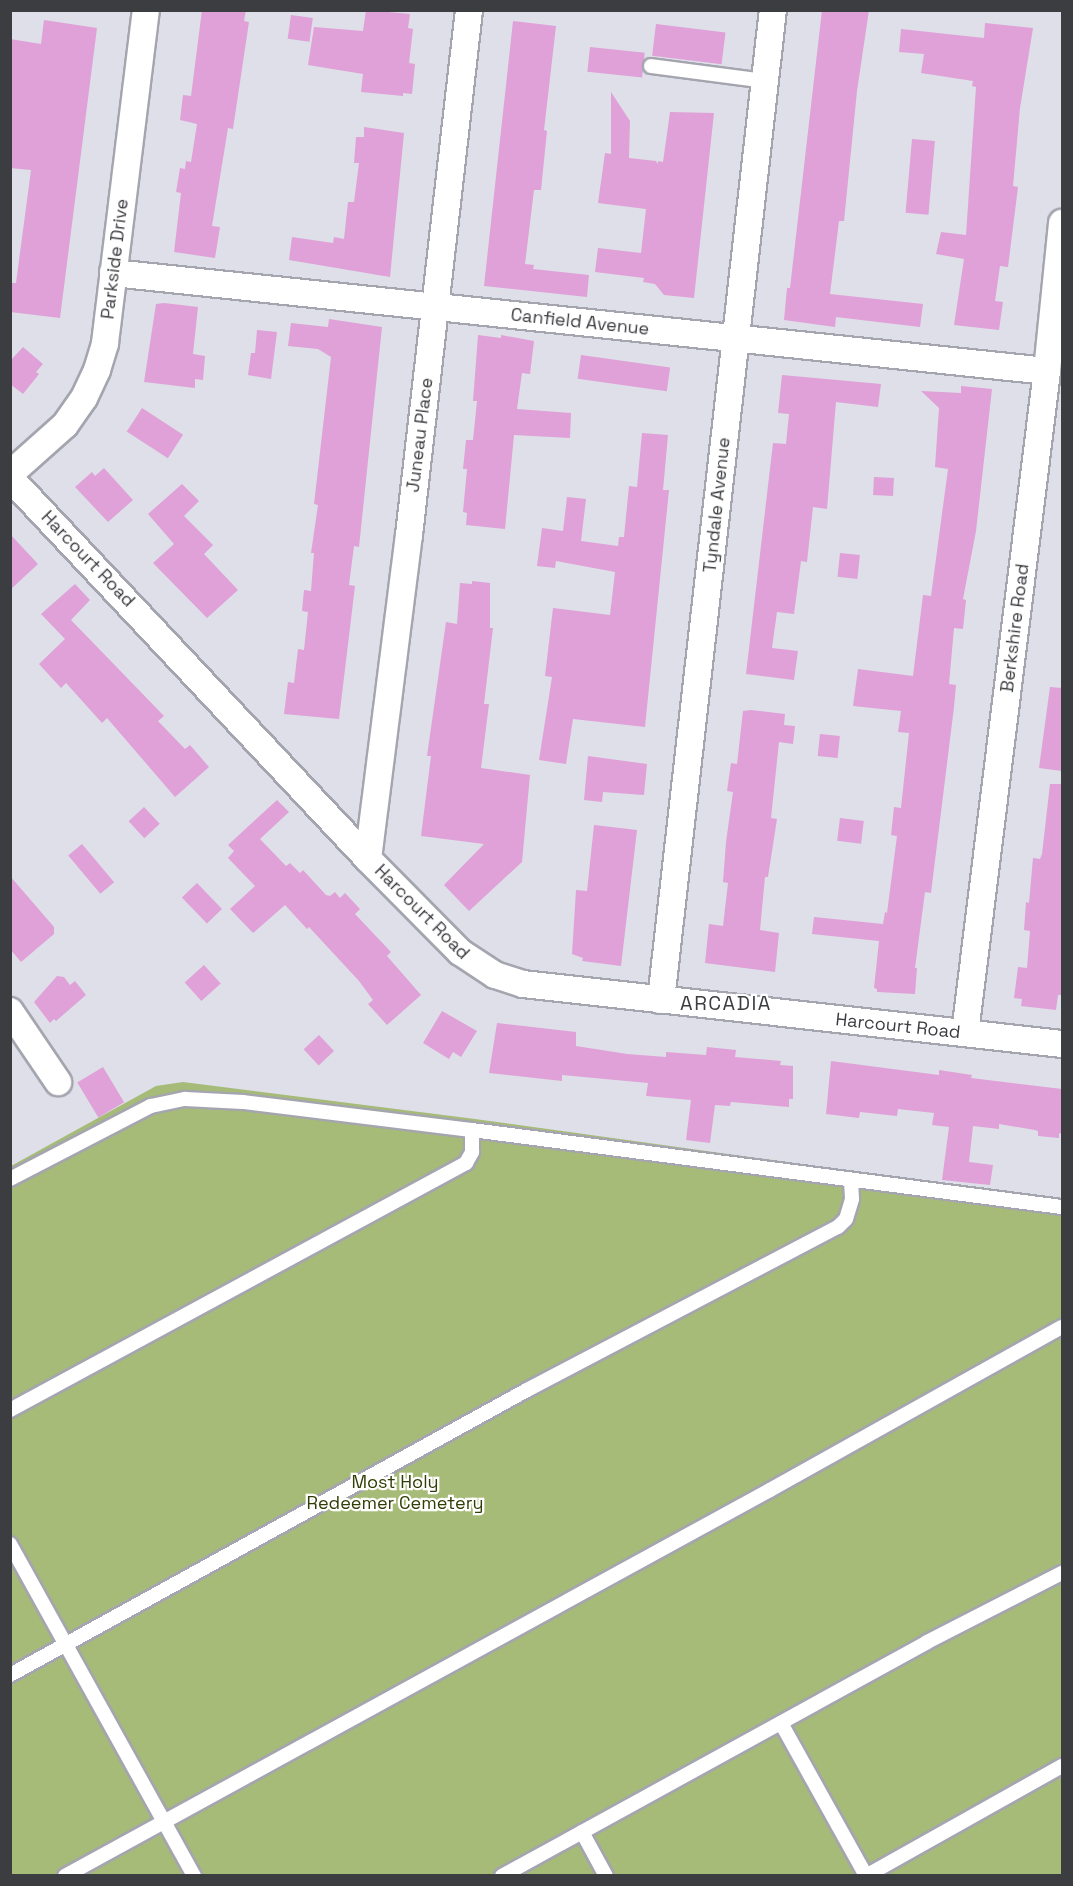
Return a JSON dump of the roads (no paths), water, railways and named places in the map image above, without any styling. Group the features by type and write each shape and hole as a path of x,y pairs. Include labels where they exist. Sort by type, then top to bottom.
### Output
{"street":[{"name":"Parkside Drive","path":"10,474 65,424 84,398 97,370 105,343 146,10"},
{"name":"Juneau Place","path":"368,859 469,10"},
{"name":"Tyndale Avenue","path":"661,1000 773,10"},
{"name":"Berkshire Road","path":"965,1033 1047,371 1062,223"},
{"name":"Canfield Avenue","path":"113,273 1047,371"},
{"name":"Harcourt Road","path":"10,478 368,859 460,952 495,975 523,984 1062,1044"},
{"path":"10,1011 58,1082"}],"lane":[{"path":"651,66 765,81"},
{"path":"10,1179 151,1106 185,1099 243,1102 472,1130 1062,1207"},
{"path":"10,1410 466,1163 472,1152 472,1130"},
{"path":"10,1674 287,1524 527,1390 838,1227 846,1220 852,1199 851,1181"},
{"path":"65,1875 750,1502 1062,1327"},
{"path":"10,1544 194,1875"},
{"path":"502,1875 927,1642 1061,1579"},
{"path":"780,1723 866,1875 1062,1766"},
{"path":"582,1832 606,1875"}],"district":[{"name":"ARCADIA","path":"726,1003"}],"park label":[{"name":"Most Holy Redeemer Cemetery","path":"395,1493"}]}
